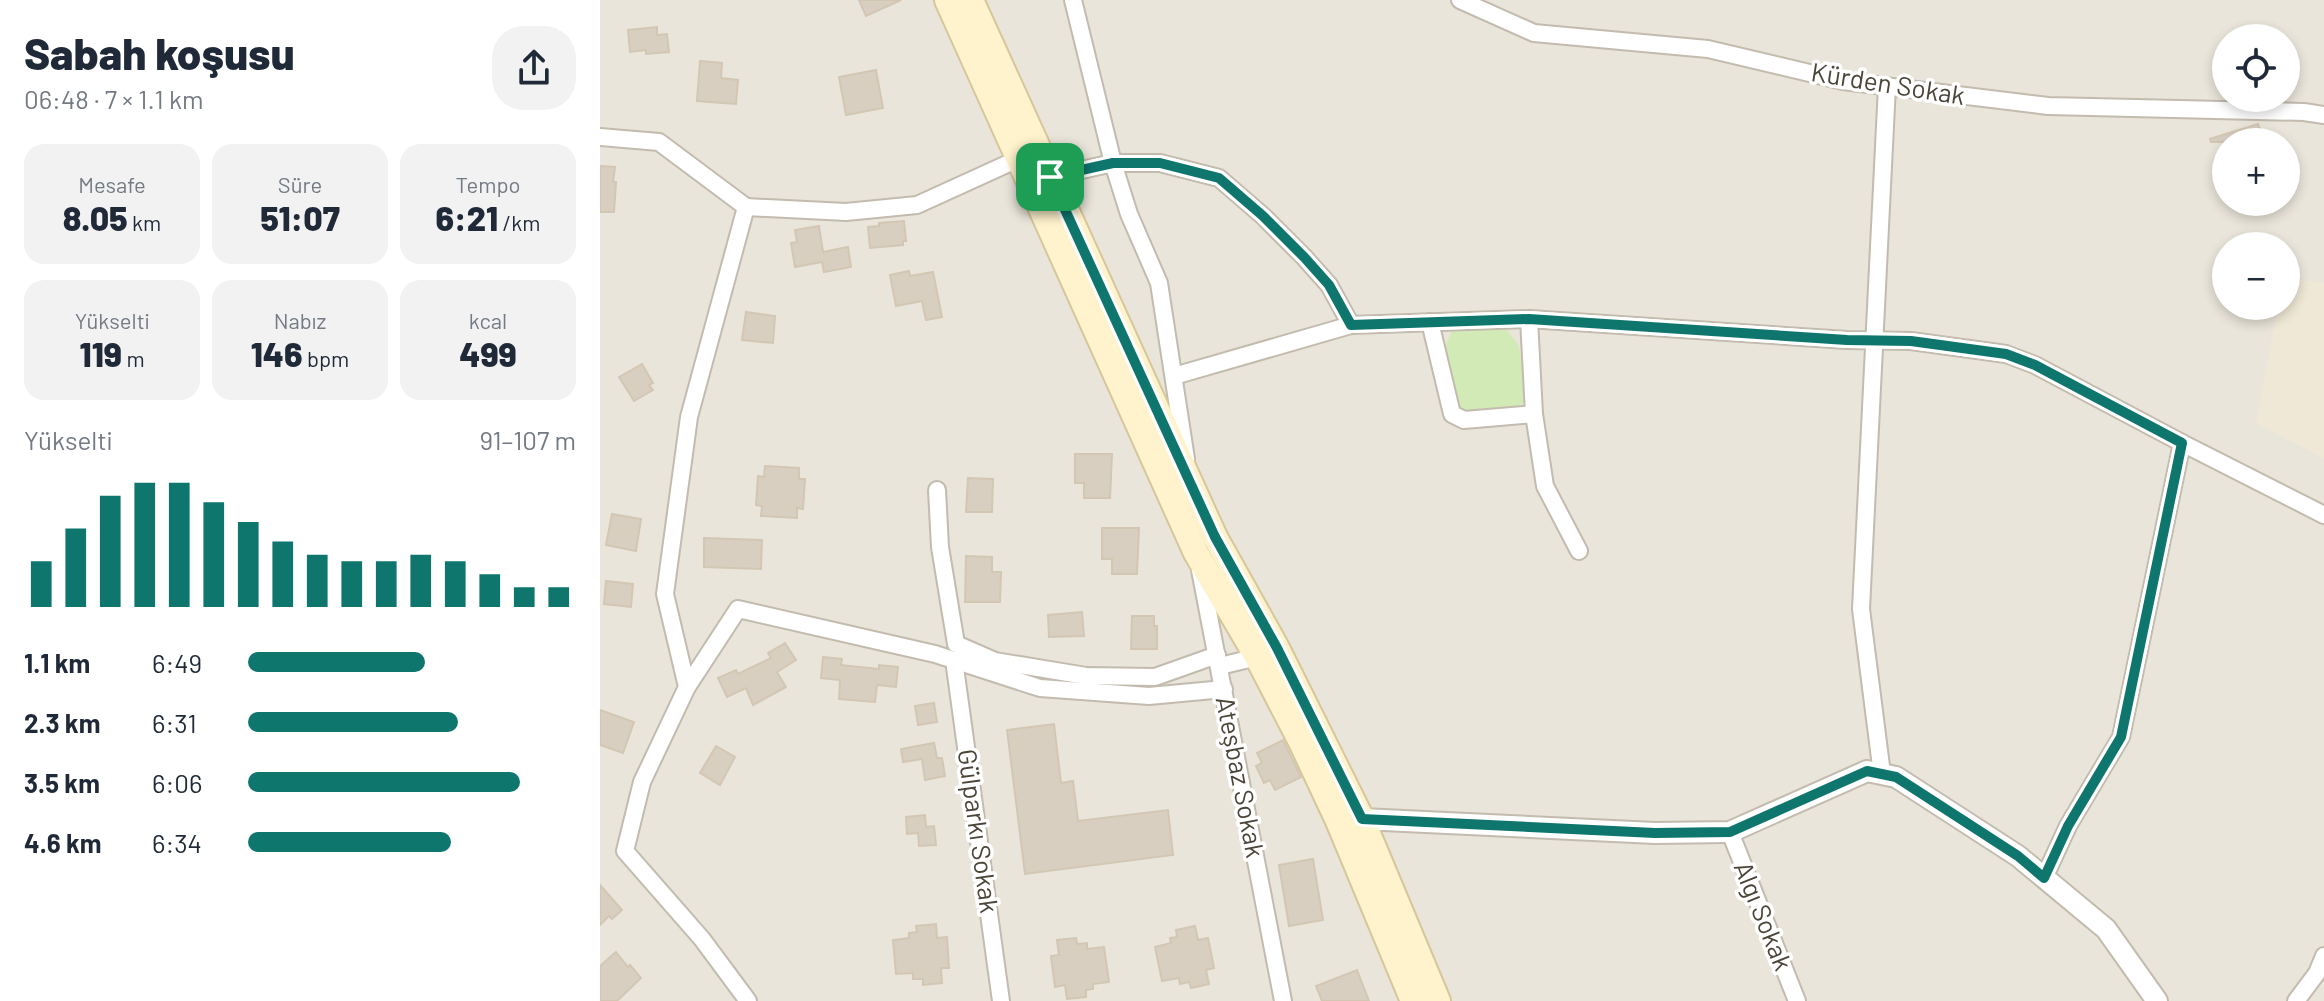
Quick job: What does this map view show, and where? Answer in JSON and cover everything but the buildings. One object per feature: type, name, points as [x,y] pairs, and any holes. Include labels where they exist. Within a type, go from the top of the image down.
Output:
[{"type":"main road","points":[[947,0],[1196,553],[1257,657],[1338,821],[1413,1001]]},
{"type":"main road","points":[[971,0],[1215,537],[1277,648],[1362,819],[1438,1001]]},
{"type":"street","points":[[1073,0],[1113,163],[1129,214],[1159,283],[1189,480]]},
{"type":"street","name":"Kürden Sokak","points":[[1460,0],[1534,33],[1708,49],[1843,81],[2048,106],[2324,115]]},
{"type":"street","points":[[1882,774],[1861,609],[1887,86]]},
{"type":"street","points":[[600,137],[659,142],[746,207],[846,212],[917,205],[1018,159]]},
{"type":"street","points":[[1050,177],[1113,163],[1160,163],[1219,178],[1304,257],[1329,285],[1351,325]]},
{"type":"street","points":[[687,687],[665,594],[689,417],[746,207]]},
{"type":"street","points":[[1174,376],[1351,325],[1529,319],[1847,340],[1911,341],[2006,354],[2035,365],[2324,515]]},
{"type":"street","points":[[1529,319],[1534,414],[1545,486],[1579,551]]},
{"type":"street","points":[[1430,322],[1452,414],[1464,420],[1534,414]]},
{"type":"street","points":[[2044,878],[2068,826],[2121,737],[2182,443]]},
{"type":"street","points":[[937,490],[940,547],[956,644],[995,661],[1086,676],[1155,677],[1218,660],[1257,657]]},
{"type":"street","name":"Ateşbaz Sokak","points":[[1196,553],[1283,1001]]},
{"type":"street","points":[[748,1001],[702,939],[625,851],[642,782],[687,687],[738,609],[954,660],[1040,688],[1149,696],[1224,689]]},
{"type":"street","name":"Gülparkı Sokak","points":[[954,660],[1001,1001]]},
{"type":"street","points":[[1362,819],[1655,833],[1730,832],[1867,771],[1896,777],[2018,856],[2106,929],[2157,1001]]},
{"type":"street","name":"Algı Sokak","points":[[1730,832],[1797,1001]]},
{"type":"street","points":[[2296,1001],[2317,973],[2324,956]]},
{"type":"shaded area","points":[[600,0],[2324,0],[2324,1001],[600,1001]]},
{"type":"shaded area","points":[[2300,280],[2324,283],[2324,458],[2256,423],[2275,320],[2300,320]]},
{"type":"green space","points":[[1452,330],[1507,330],[1519,346],[1527,400],[1515,410],[1467,412],[1456,404],[1445,346]]},
{"type":"route","points":[[1113,163],[1160,163],[1219,178],[1304,257],[1329,285],[1351,325],[1529,319],[1847,340],[1911,341],[2006,354],[2035,365],[2182,443],[2121,737],[2068,826],[2044,878],[2018,856],[1896,777],[1867,771],[1730,832],[1655,833],[1362,819],[1277,648],[1215,537],[1050,177],[1113,163]]}]
